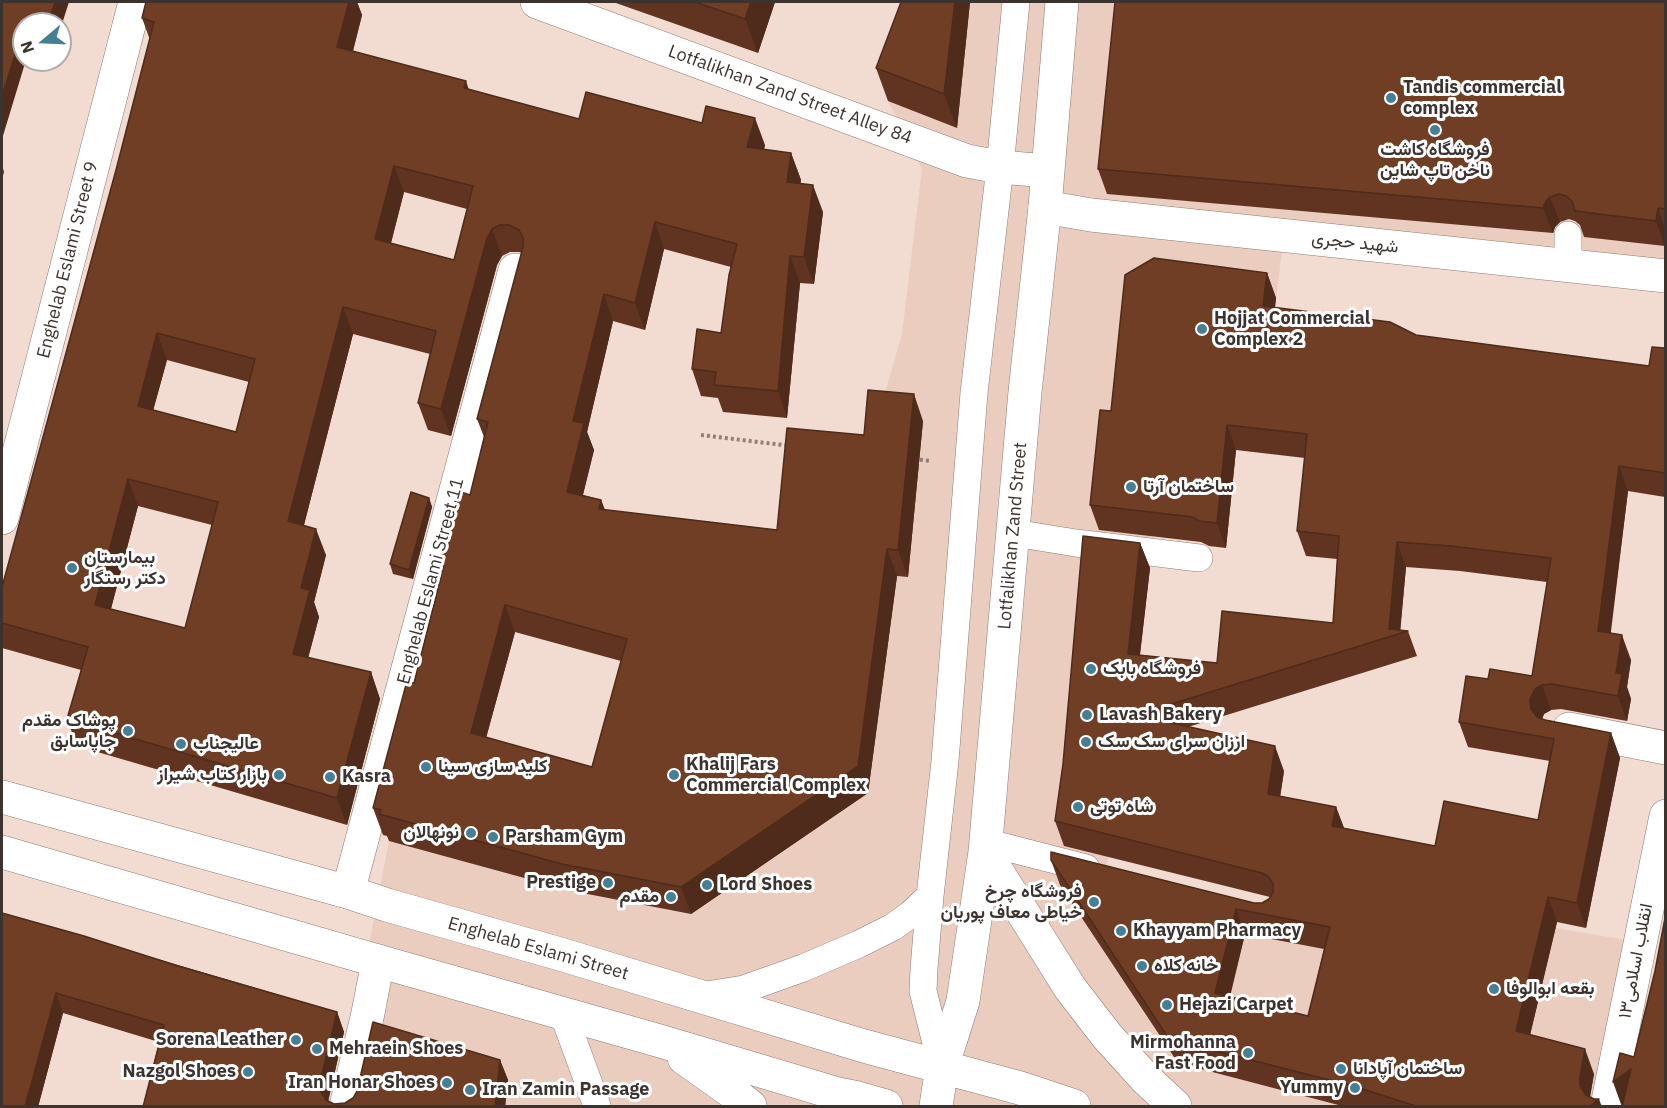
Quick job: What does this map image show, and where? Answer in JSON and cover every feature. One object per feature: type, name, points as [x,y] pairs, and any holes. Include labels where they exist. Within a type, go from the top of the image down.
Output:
[{"type":"street","name":"Enghelab Eslami Street 9","points":[[2,518],[135,2]]},
{"type":"street","name":"Lotfalikhan Zand Street Alley 84","points":[[537,2],[967,161],[1000,167],[1047,171]]},
{"type":"street","name":"Lotfalikhan Zand Street","points":[[936,1107],[942,1067],[963,1001],[985,847],[1062,2]]},
{"type":"street","name":"شهید حجری","points":[[1045,207],[1091,215],[1568,250],[1665,276]]},
{"type":"street","name":"Enghelab Eslami Street 11","points":[[348,892],[515,270]]},
{"type":"street","points":[[1558,727],[1665,748]]},
{"type":"street","name":"Enghelab Eslami Street","points":[[2,797],[348,892],[864,1046],[1020,1088],[1074,1107]]},
{"type":"street","name":"انقلاب اسلامی۱۳","points":[[1607,1107],[1665,816]]},
{"type":"street","points":[[985,847],[1070,988],[1107,1036],[1146,1079],[1176,1107]]},
{"type":"street","points":[[2,852],[886,1107]]},
{"type":"street","points":[[346,1107],[378,961]]},
{"type":"street","points":[[660,1041],[750,1107]]},
{"type":"lane","points":[[942,1067],[923,991],[930,896],[945,761],[974,393],[1016,2]]},
{"type":"lane","points":[[1014,533],[1199,558]]},
{"type":"lane","points":[[985,847],[1104,873]]},
{"type":"lane","points":[[699,997],[744,989],[860,944],[893,927],[930,896]]},
{"type":"lane","points":[[564,1013],[597,1107]]},
{"type":"path","points":[[701,435],[793,446]]},
{"type":"path","points":[[908,459],[934,461]]},
{"type":"shaded area","points":[[926,2],[1665,2],[1665,279],[1283,242],[1258,452],[1163,441],[1153,539],[1113,561],[1115,821],[1107,865],[1265,906],[1556,928],[1650,944],[1615,1106],[338,1106],[389,841],[407,776],[593,828],[766,674],[878,417],[902,334],[922,169],[888,101]]},
{"type":"building","points":[[2,2],[55,2],[52,12],[12,12],[12,65],[2,96]]},
{"type":"building","points":[[146,2],[349,2],[337,47],[466,81],[464,88],[579,119],[586,92],[702,123],[706,106],[755,118],[747,147],[791,153],[787,182],[813,185],[804,257],[790,256],[778,391],[714,385],[716,372],[692,369],[697,329],[721,333],[729,275],[737,244],[655,222],[635,303],[604,294],[573,421],[584,423],[567,492],[601,500],[599,509],[777,530],[787,428],[864,435],[868,390],[914,394],[898,550],[887,549],[858,766],[681,887],[562,864],[379,814],[381,810],[373,808],[407,681],[414,683],[444,565],[439,563],[458,491],[470,495],[488,422],[477,419],[523,247],[523,238],[519,230],[509,225],[500,225],[492,229],[487,238],[441,409],[418,403],[436,331],[343,307],[288,521],[316,529],[301,588],[310,590],[293,654],[371,672],[337,798],[67,719],[88,647],[2,623],[2,587],[154,22],[142,18]],"holes":[[[394,166],[473,186],[454,260],[375,239]],[[157,333],[255,359],[236,432],[138,406]],[[128,479],[218,502],[185,628],[95,605]],[[505,605],[627,639],[592,767],[471,733]]]},
{"type":"building","points":[[695,2],[751,2],[745,19]]},
{"type":"building","points":[[901,2],[955,2],[944,94],[876,68]]},
{"type":"building","name":"Tandis commercial complex","points":[[1115,2],[1665,2],[1665,209],[1658,208],[1656,221],[1575,211],[1572,201],[1559,194],[1550,197],[1543,208],[1098,169]]},
{"type":"building","points":[[1154,258],[1267,273],[1263,306],[1390,322],[1416,335],[1649,366],[1652,347],[1665,348],[1665,473],[1619,466],[1598,631],[1622,635],[1616,673],[1622,674],[1618,696],[1552,684],[1542,685],[1535,689],[1530,699],[1531,709],[1537,717],[1611,733],[1577,903],[1548,897],[1516,1031],[1585,1049],[1580,1086],[1586,1095],[1599,1099],[1589,1107],[1419,1107],[1353,1086],[1169,1039],[1051,860],[1051,852],[1254,903],[1262,903],[1269,899],[1273,892],[1273,884],[1269,877],[1262,873],[1055,821],[1063,764],[1083,536],[1140,543],[1128,654],[1217,663],[1222,611],[1333,623],[1339,536],[1297,531],[1307,434],[1227,425],[1217,523],[1199,521],[1192,517],[1090,505],[1100,410],[1111,411],[1125,275]],"holes":[[[1397,542],[1551,558],[1532,676],[1490,669],[1488,679],[1466,676],[1459,722],[1554,739],[1538,820],[1444,801],[1435,846],[1332,826],[1336,807],[1268,794],[1275,746],[1136,715],[1408,631],[1389,629]],[[1236,909],[1330,927],[1308,1016],[1215,993]]]},
{"type":"building","points":[[411,492],[429,498],[409,570],[390,564]]},
{"type":"building","points":[[2,913],[337,1012],[320,1082],[321,1092],[326,1100],[334,1104],[345,1103],[353,1098],[357,1091],[373,1022],[500,1060],[495,1107],[143,1107],[164,1025],[56,993],[25,1107],[2,1107]]},
{"type":"building","points":[[1665,918],[1665,1107],[1622,1107],[1631,1069],[1613,1082],[1620,1053],[1634,1057]]},
{"type":"place","name":"Tandis commercial complex","points":[[1391,98]]},
{"type":"place","name":"فروشگاه کاشت ناخن تاپ شاین","points":[[1435,130]]},
{"type":"place","name":"Hojjat Commercial Complex 2","points":[[1202,329]]},
{"type":"place","name":"ساختمان آرتا","points":[[1131,487]]},
{"type":"place","name":"بیمارستان دکتر رستگار","points":[[72,568]]},
{"type":"place","name":"فروشگاه بابک","points":[[1091,669]]},
{"type":"place","name":"Lavash Bakery","points":[[1087,715]]},
{"type":"place","name":"پوشاک مقدم جاپاسابق","points":[[128,731]]},
{"type":"place","name":"ارزان سرای سک سک","points":[[1086,742]]},
{"type":"place","name":"عالیجناب","points":[[181,744]]},
{"type":"place","name":"کلید سازی سینا","points":[[426,767]]},
{"type":"place","name":"بازار کتاب شیراز","points":[[279,775]]},
{"type":"place","name":"Khalij Fars Commercial Complex","points":[[674,775]]},
{"type":"place","name":"Kasra","points":[[330,777]]},
{"type":"place","name":"شاه توتی","points":[[1078,807]]},
{"type":"place","name":"نونهالان","points":[[471,833]]},
{"type":"place","name":"Parsham Gym","points":[[493,837]]},
{"type":"place","name":"Prestige","points":[[608,883]]},
{"type":"place","name":"Lord Shoes","points":[[707,885]]},
{"type":"place","name":"مقدم","points":[[671,897]]},
{"type":"place","name":"فروشگاه چرخ خیاطی معاف پوریان","points":[[1094,902]]},
{"type":"place","name":"Khayyam Pharmacy","points":[[1121,931]]},
{"type":"place","name":"خانه کلاه","points":[[1142,966]]},
{"type":"place","name":"بقعه ابوالوفا","points":[[1494,989]]},
{"type":"place","name":"Hejazi Carpet","points":[[1167,1005]]},
{"type":"place","name":"Sorena Leather","points":[[296,1040]]},
{"type":"place","name":"Mehraein Shoes","points":[[317,1049]]},
{"type":"place","name":"Mirmohanna Fast Food","points":[[1248,1053]]},
{"type":"place","name":"ساختمان آپادانا","points":[[1341,1069]]},
{"type":"place","name":"Nazgol Shoes","points":[[248,1072]]},
{"type":"place","name":"Iran Honar Shoes","points":[[447,1083]]},
{"type":"place","name":"Yummy","points":[[1355,1088]]},
{"type":"place","name":"Iran Zamin Passage","points":[[470,1090]]}]
